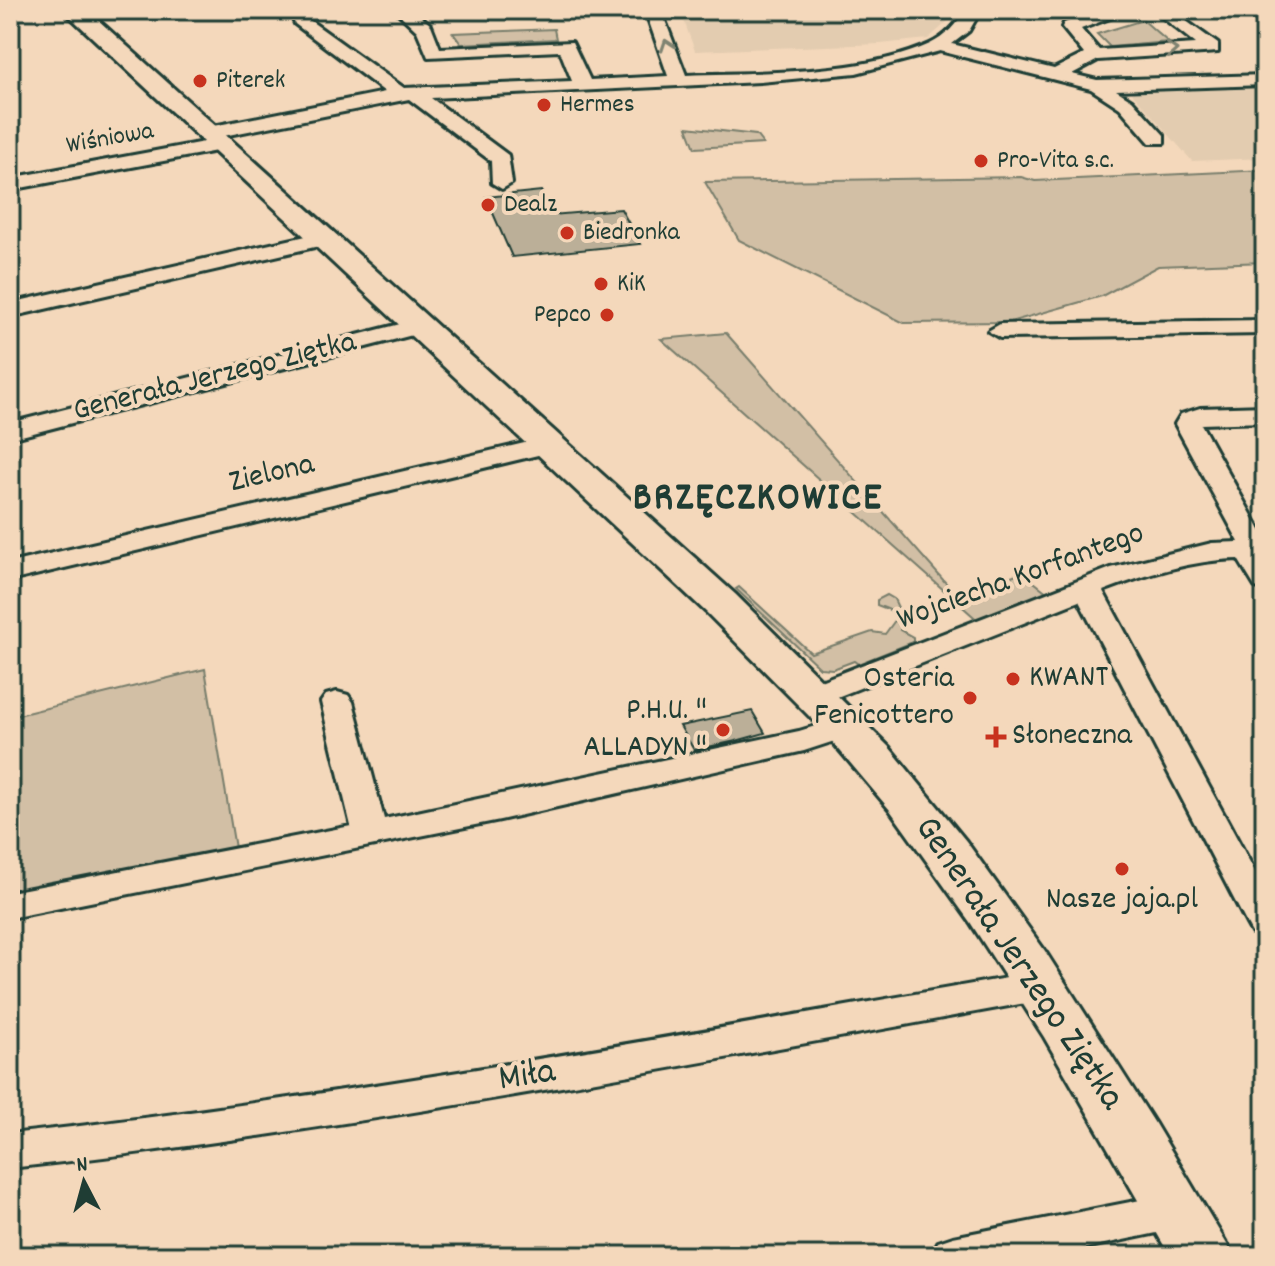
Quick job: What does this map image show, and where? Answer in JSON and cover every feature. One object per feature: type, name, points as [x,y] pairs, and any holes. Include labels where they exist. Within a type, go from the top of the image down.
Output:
[{"type":"main road","name":"Generała Jerzego Ziętka","points":[[74,10],[550,445],[830,710],[932,832],[1042,986],[1203,1256]]},
{"type":"street","points":[[297,10],[301,21],[501,159],[502,183]]},
{"type":"street","points":[[403,10],[425,29],[434,53],[566,46],[583,85]]},
{"type":"street","points":[[653,10],[679,81]]},
{"type":"street","points":[[939,46],[963,27],[973,10]]},
{"type":"street","points":[[1094,55],[1070,27],[1105,18],[1110,15],[1108,10]]},
{"type":"street","points":[[1058,74],[1094,55],[1212,48],[1161,10]]},
{"type":"street","name":"Wiśniowa","points":[[10,184],[406,93],[830,71],[901,59],[939,46]]},
{"type":"street","points":[[939,46],[1097,85],[1265,80]]},
{"type":"street","points":[[1097,85],[1126,104],[1157,139]]},
{"type":"street","points":[[10,310],[324,238]]},
{"type":"street","name":"Generała Jerzego Ziętka","points":[[10,431],[420,326]]},
{"type":"street","points":[[1000,331],[1265,327]]},
{"type":"street","points":[[1265,414],[1200,416],[1190,419],[1188,424],[1256,550],[1265,581]]},
{"type":"street","name":"Zielona","points":[[10,572],[550,445]]},
{"type":"street","name":"Wojciecha Korfantego","points":[[830,710],[1121,574],[1202,554],[1256,550]]},
{"type":"street","points":[[1087,589],[1265,924]]},
{"type":"street","points":[[337,702],[370,833]]},
{"type":"street","points":[[10,905],[370,833],[804,740],[830,710]]},
{"type":"street","name":"Miła","points":[[10,1151],[101,1141],[531,1077],[1042,986]]},
{"type":"street","points":[[953,1256],[1176,1211]]},
{"type":"shaded area","points":[[680,10],[953,10],[955,15],[928,39],[880,44],[695,51]]},
{"type":"shaded area","points":[[1143,20],[1168,42],[1110,47],[1097,34]]},
{"type":"shaded area","points":[[554,29],[556,39],[461,44],[453,33]]},
{"type":"shaded area","points":[[1265,82],[1265,158],[1192,161],[1127,87]]},
{"type":"shaded area","points":[[687,127],[756,135],[763,144],[695,148]]},
{"type":"shaded area","points":[[1265,170],[1265,262],[1158,266],[1102,296],[1010,322],[904,323],[739,240],[705,182],[1021,177],[1035,181]]},
{"type":"shaded area","points":[[726,333],[959,598],[1021,572],[1048,593],[982,624],[661,339]]},
{"type":"shaded area","points":[[739,587],[811,653],[872,632],[885,634],[896,619],[890,610],[877,605],[877,600],[887,595],[894,599],[900,612],[909,614],[900,630],[913,637],[913,642],[858,664],[854,661],[833,669],[820,668],[736,589]]},
{"type":"shaded area","points":[[205,669],[235,848],[10,894],[10,717]]},
{"type":"building","name":"Biedronka","points":[[541,191],[552,215],[621,209],[640,244],[512,257],[486,197]]},
{"type":"building","name":"P.H.U. \" ALLADYN \"","points":[[752,711],[765,733],[694,750],[680,726]]},
{"type":"place","name":"Piterek","points":[[200,81]]},
{"type":"place","name":"Hermes","points":[[544,105]]},
{"type":"place","name":"Pro-Vita s.c.","points":[[981,161]]},
{"type":"place","name":"Dealz","points":[[488,205]]},
{"type":"place","name":"Biedronka","points":[[567,233]]},
{"type":"place","name":"KiK","points":[[601,284]]},
{"type":"place","name":"Pepco","points":[[607,315]]},
{"type":"place","name":"KWANT","points":[[1013,679]]},
{"type":"place","name":"Osteria Fenicottero","points":[[970,698]]},
{"type":"place","name":"P.H.U. \" ALLADYN \"","points":[[723,730]]},
{"type":"place","name":"Słoneczna","points":[[996,737]]},
{"type":"place","name":"Nasze jaja.pl","points":[[1122,869]]},
{"type":"district","name":"BRZĘCZKOWICE","points":[[758,500]]}]
